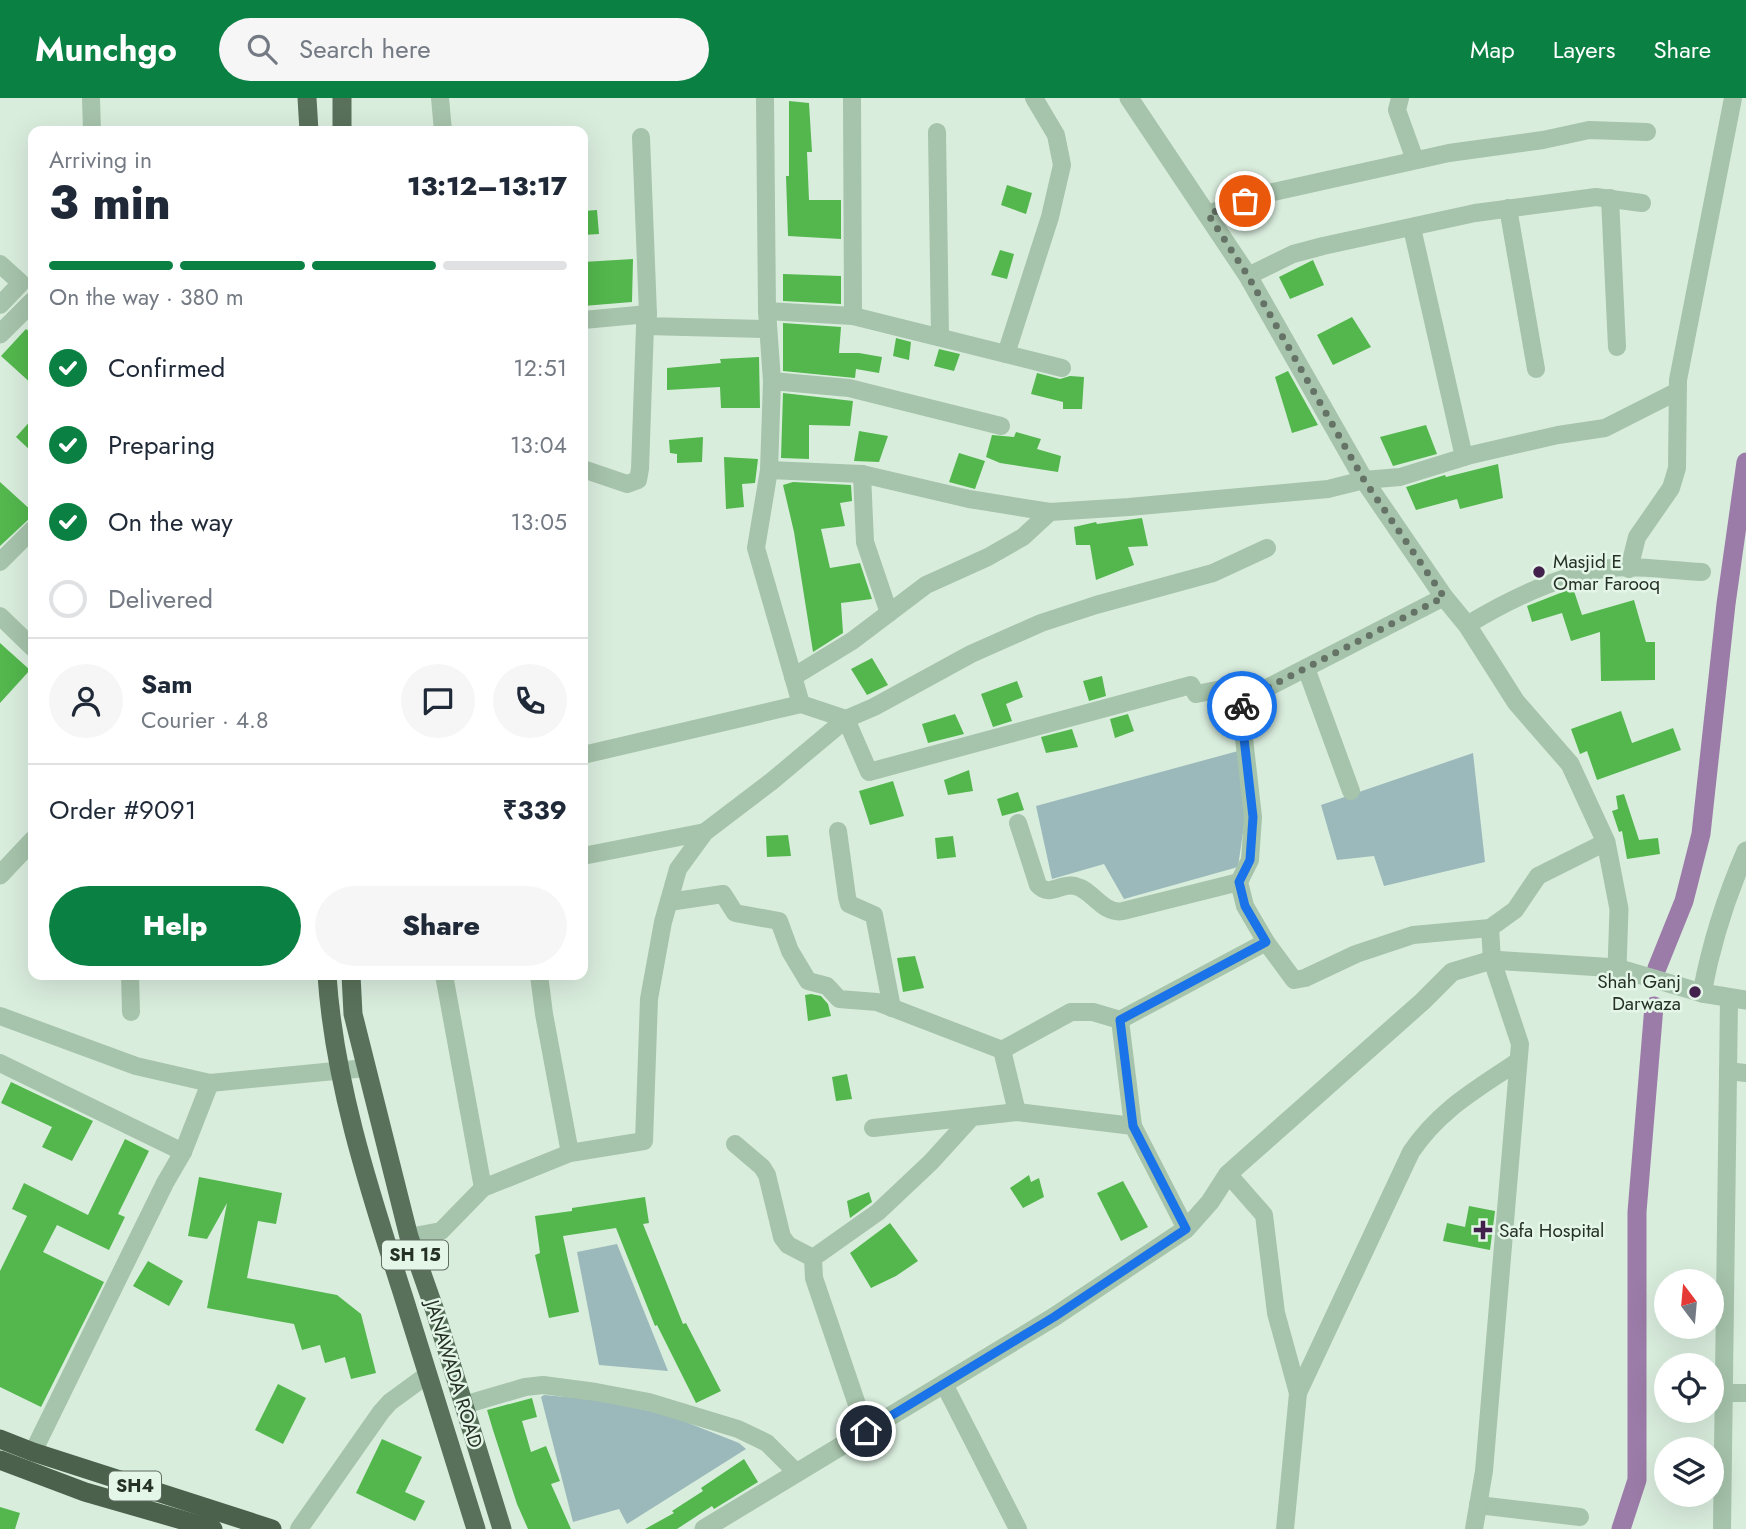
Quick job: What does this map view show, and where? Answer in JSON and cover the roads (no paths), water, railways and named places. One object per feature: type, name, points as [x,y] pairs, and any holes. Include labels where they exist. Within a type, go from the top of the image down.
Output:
[{"type":"highway","name":"SH4","points":[[0,1439],[272,1529]]},
{"type":"highway","name":"SH4","points":[[0,1460],[85,1492],[213,1529]]},
{"type":"main road","points":[[307,98],[309,126]]},
{"type":"main road","points":[[342,98],[342,126]]},
{"type":"main road","name":"JANAWADA ROAD","points":[[327,980],[329,1013],[339,1071],[383,1231],[476,1529]]},
{"type":"main road","name":"JANAWADA ROAD","points":[[351,980],[354,1014],[366,1068],[409,1237],[502,1529]]},
{"type":"street","points":[[91,98],[92,126]]},
{"type":"street","points":[[440,98],[443,126]]},
{"type":"street","points":[[765,98],[767,311],[772,381],[769,470],[756,548],[801,704]]},
{"type":"street","points":[[852,98],[853,316]]},
{"type":"street","points":[[1006,354],[1051,217],[1062,165],[1056,135],[1034,98]]},
{"type":"street","points":[[1129,98],[1248,276],[1364,480],[1444,597],[1467,625],[1516,702],[1570,764],[1606,842],[1619,909],[1617,968]]},
{"type":"street","points":[[1400,98],[1397,110],[1415,160]]},
{"type":"street","points":[[1629,569],[1637,537],[1675,479],[1676,392],[1733,98]]},
{"type":"street","points":[[1208,214],[1264,194],[1449,153],[1543,140],[1589,130],[1647,132]]},
{"type":"street","points":[[937,132],[940,337]]},
{"type":"street","points":[[588,471],[627,484],[638,480],[640,469],[647,320],[640,137]]},
{"type":"street","points":[[1248,276],[1293,254],[1508,208],[1596,197],[1642,204]]},
{"type":"street","points":[[1610,198],[1617,347]]},
{"type":"street","points":[[1508,208],[1536,369]]},
{"type":"street","points":[[1412,228],[1464,457]]},
{"type":"street","points":[[0,264],[21,283],[0,305]]},
{"type":"street","points":[[0,334],[28,306]]},
{"type":"street","points":[[767,311],[853,316],[1062,368]]},
{"type":"street","points":[[588,320],[647,320],[768,329]]},
{"type":"street","points":[[772,381],[849,388],[1001,426]]},
{"type":"street","points":[[769,470],[862,474],[969,499],[1050,512],[1328,489],[1364,480],[1400,477],[1464,457],[1558,435],[1605,428],[1676,392]]},
{"type":"street","points":[[862,474],[865,542],[889,612]]},
{"type":"street","points":[[793,677],[852,640],[926,585],[988,557],[1023,537],[1050,512]]},
{"type":"street","points":[[0,562],[28,534]]},
{"type":"street","points":[[409,1237],[441,1231],[483,1188],[570,1153],[644,1141],[649,999],[678,869],[705,832],[772,781],[846,719],[874,707],[971,654],[1041,623],[1213,573],[1267,548]]},
{"type":"street","points":[[1467,625],[1504,602],[1570,577],[1612,568],[1702,572]]},
{"type":"street","points":[[588,754],[801,704],[846,719],[869,772],[1191,684],[1196,694],[1232,687],[1246,692],[1263,690],[1444,597]]},
{"type":"street","points":[[0,616],[28,643]]},
{"type":"street","points":[[1306,668],[1351,791]]},
{"type":"street","points":[[1246,692],[1241,712],[1253,817],[1250,860],[1239,882],[1245,906],[1266,942],[1294,980],[1306,978],[1356,954],[1413,935],[1490,928],[1515,910],[1538,876],[1546,870],[1606,842]]},
{"type":"street","points":[[1018,823],[1038,886],[1042,890],[1076,886],[1111,911],[1123,911],[1239,882]]},
{"type":"street","points":[[838,831],[849,904],[874,915],[892,1008]]},
{"type":"street","points":[[588,855],[705,832]]},
{"type":"street","points":[[0,875],[28,845]]},
{"type":"street","points":[[1702,993],[1708,960],[1729,888],[1746,851]]},
{"type":"street","points":[[669,902],[723,894],[735,913],[779,922],[790,951],[808,981],[827,986],[839,999],[877,1002],[1002,1050],[1071,1012],[1093,1012],[1120,1020],[1266,942]]},
{"type":"street","points":[[1474,1529],[1485,1458],[1520,1044],[1492,960],[1490,928]]},
{"type":"street","points":[[704,1529],[1054,1317],[1186,1229],[1210,1202],[1228,1174],[1423,1001],[1452,972],[1492,960],[1617,968],[1702,993],[1738,999],[1724,1393],[1746,1393]]},
{"type":"street","points":[[130,980],[131,1012]]},
{"type":"street","points":[[445,980],[483,1188]]},
{"type":"street","points":[[541,980],[544,1014],[570,1153]]},
{"type":"street","points":[[0,1016],[136,1066],[210,1083],[366,1068]]},
{"type":"street","points":[[1120,1020],[1133,1126],[1186,1229]]},
{"type":"street","points":[[1002,1050],[1017,1112]]},
{"type":"street","points":[[1285,1529],[1298,1393],[1411,1152],[1445,1111],[1517,1062]]},
{"type":"street","points":[[0,1063],[183,1152]]},
{"type":"street","points":[[33,1452],[165,1183],[183,1152],[210,1083]]},
{"type":"street","points":[[873,1128],[1017,1112],[1133,1126]]},
{"type":"street","points":[[813,1258],[878,1212],[971,1118]]},
{"type":"street","points":[[735,1144],[762,1167],[767,1175],[782,1237],[788,1245],[813,1258]]},
{"type":"street","points":[[1228,1174],[1264,1215],[1276,1313],[1298,1393]]},
{"type":"street","points":[[813,1258],[814,1278],[866,1431]]},
{"type":"street","points":[[299,1529],[381,1412],[390,1402],[427,1375]]},
{"type":"street","points":[[944,1384],[1018,1529]]},
{"type":"street","points":[[464,1405],[525,1387],[543,1385],[649,1402],[738,1429],[767,1443],[797,1473]]},
{"type":"street","points":[[1722,1529],[1724,1423]]},
{"type":"street","points":[[1478,1504],[1580,1517]]},
{"type":"waterway","points":[[1657,968],[1684,901],[1701,834],[1726,604],[1746,462]]},
{"type":"waterway","points":[[1621,1529],[1637,1480],[1637,1212],[1654,1006]]},
{"type":"place","name":"Masjid E Omar Farooq","points":[[1539,572]]},
{"type":"place","name":"Shah Ganj Darwaza","points":[[1695,992]]},
{"type":"place","name":"Safa Hospital","points":[[1483,1230]]}]
